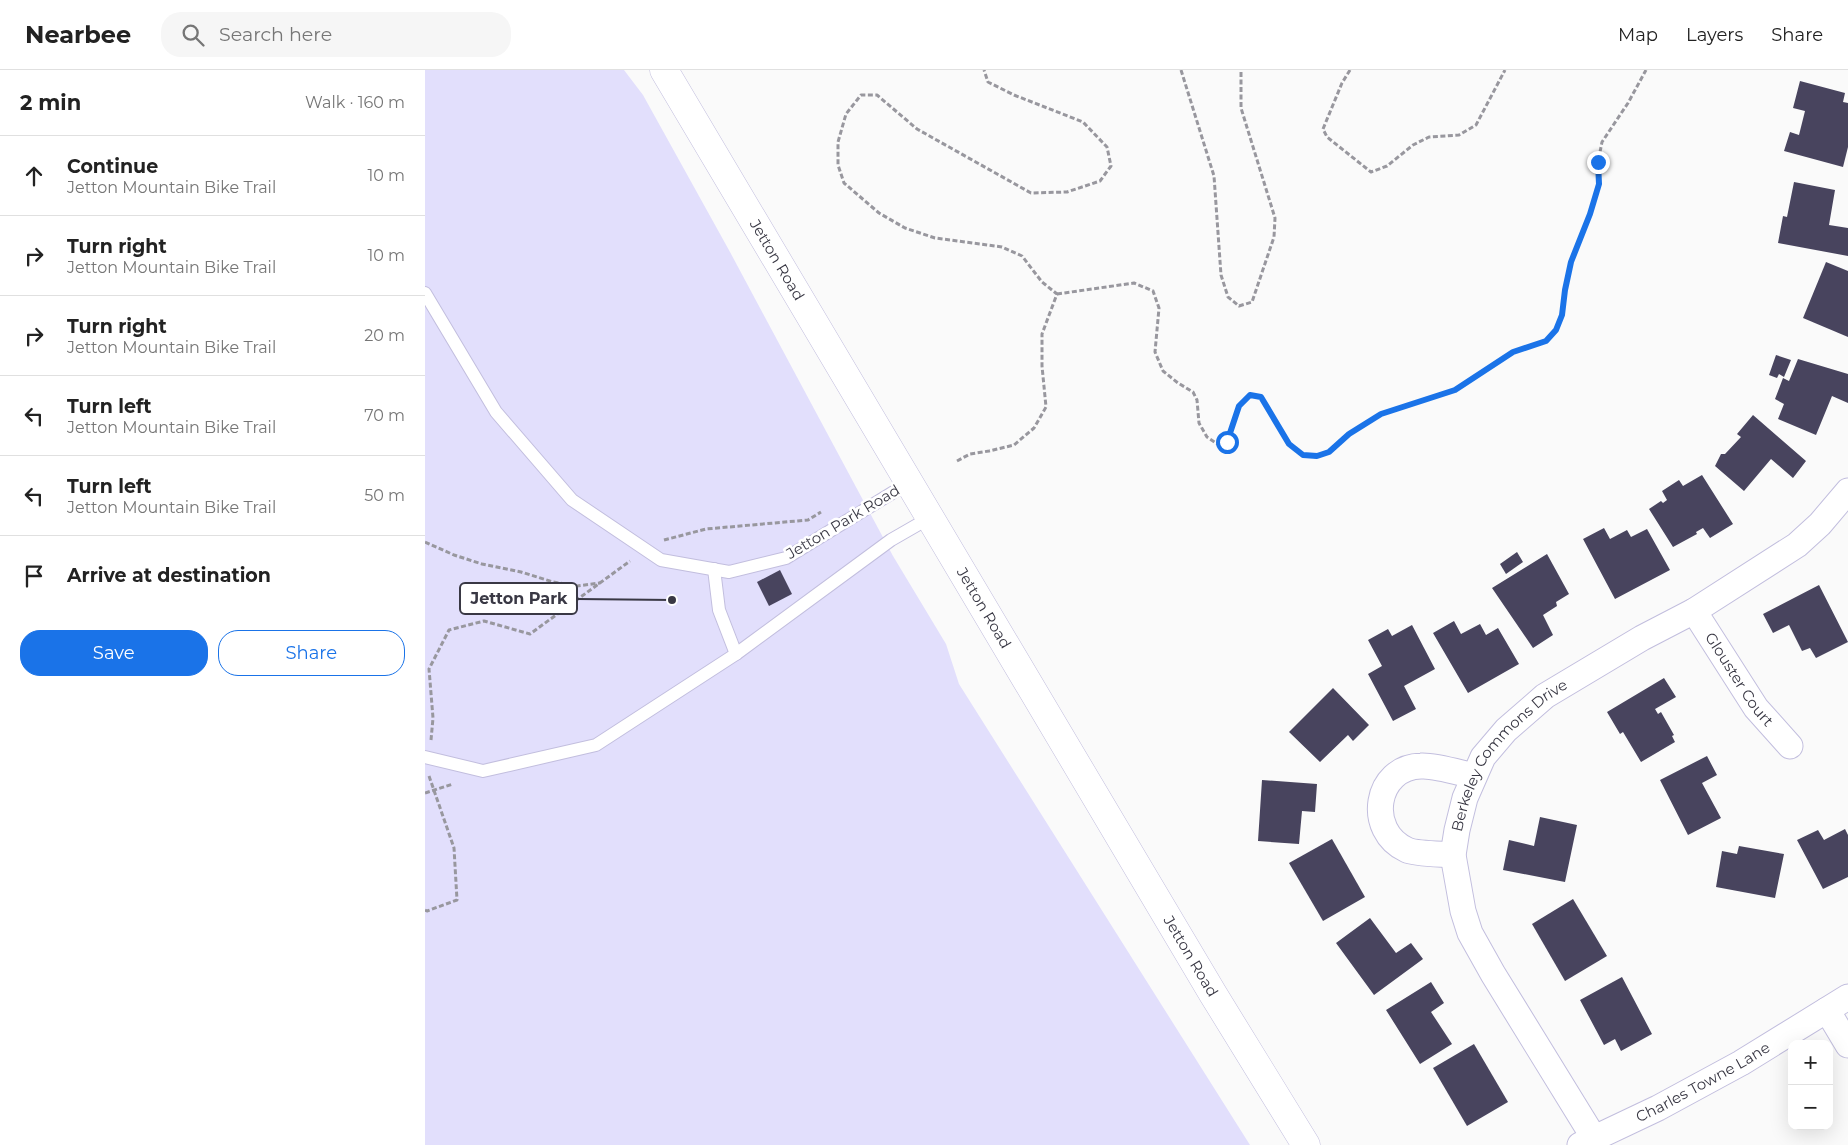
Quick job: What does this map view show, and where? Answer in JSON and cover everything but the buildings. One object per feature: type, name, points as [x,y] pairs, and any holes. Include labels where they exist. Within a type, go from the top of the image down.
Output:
[{"type":"street","name":"Jetton Road","points":[[664,70],[1213,994],[1306,1145]]},
{"type":"street","name":"Berkeley Commons Drive","points":[[1587,1142],[1470,933],[1463,912],[1453,855],[1465,798],[1483,758],[1505,730],[1545,696],[1642,638],[1694,611],[1797,545],[1820,524],[1848,491]]},
{"type":"street","name":"Glouster Court","points":[[1694,611],[1757,708],[1790,746]]},
{"type":"street","points":[[1453,855],[1408,851],[1391,839],[1382,825],[1380,808],[1384,791],[1391,779],[1406,769],[1422,765],[1474,776]]},
{"type":"street","name":"Charles Towne Lane","points":[[1587,1142],[1657,1108],[1724,1072],[1848,998]]},
{"type":"street","points":[[1827,1010],[1848,1045]]},
{"type":"lane","name":"Jetton Park Road","points":[[425,293],[497,412],[572,500],[661,560],[729,572],[786,558],[910,482]]},
{"type":"lane","points":[[427,758],[483,771],[596,745],[736,654],[891,540],[931,517]]},
{"type":"lane","points":[[714,570],[719,610],[736,654]]},
{"type":"path","points":[[984,70],[988,82],[1083,122],[1107,147],[1111,166],[1100,181],[1067,192],[1031,193],[917,129],[877,95],[861,95],[846,114],[838,142],[838,165],[844,183],[879,213],[905,228],[935,238],[1002,247],[1022,256],[1042,282],[1057,294],[1134,283],[1153,291],[1159,308],[1155,352],[1163,371],[1193,392],[1197,400],[1199,423],[1207,437],[1219,445],[1227,442],[1239,406],[1250,395],[1261,397],[1289,444],[1303,455],[1317,456],[1329,452],[1349,434],[1381,414],[1455,390],[1513,352],[1546,341],[1556,330],[1562,315],[1571,262],[1590,214],[1599,184],[1598,162],[1602,142],[1646,70]]},
{"type":"path","points":[[1181,70],[1214,176],[1221,275],[1228,297],[1239,306],[1252,302],[1274,237],[1275,218],[1241,108],[1241,70]]},
{"type":"path","points":[[1350,70],[1342,83],[1323,129],[1327,137],[1371,172],[1387,166],[1413,145],[1429,138],[1459,134],[1476,125],[1505,70]]},
{"type":"path","points":[[957,462],[970,454],[989,452],[1014,445],[1034,428],[1045,407],[1042,334],[1057,294]]},
{"type":"path","points":[[425,910],[427,911],[457,900],[454,848],[428,773],[427,758],[433,718],[429,668],[449,630],[484,621],[530,634],[655,543],[706,529],[807,520],[823,511]]},
{"type":"path","points":[[425,542],[454,555],[482,564],[521,572],[553,582],[577,586],[601,582]]},
{"type":"shaded area","points":[[425,70],[624,70],[643,95],[730,252],[893,556],[946,644],[959,684],[1250,1145],[425,1145]]},
{"type":"place","name":"Jetton Park","points":[[672,600]]},
{"type":"route","points":[[1227,442],[1239,406],[1250,395],[1261,397],[1289,444],[1303,455],[1317,456],[1329,452],[1349,434],[1381,414],[1455,390],[1513,352],[1546,341],[1556,330],[1562,315],[1571,262],[1590,214],[1599,184],[1598,162]]}]
